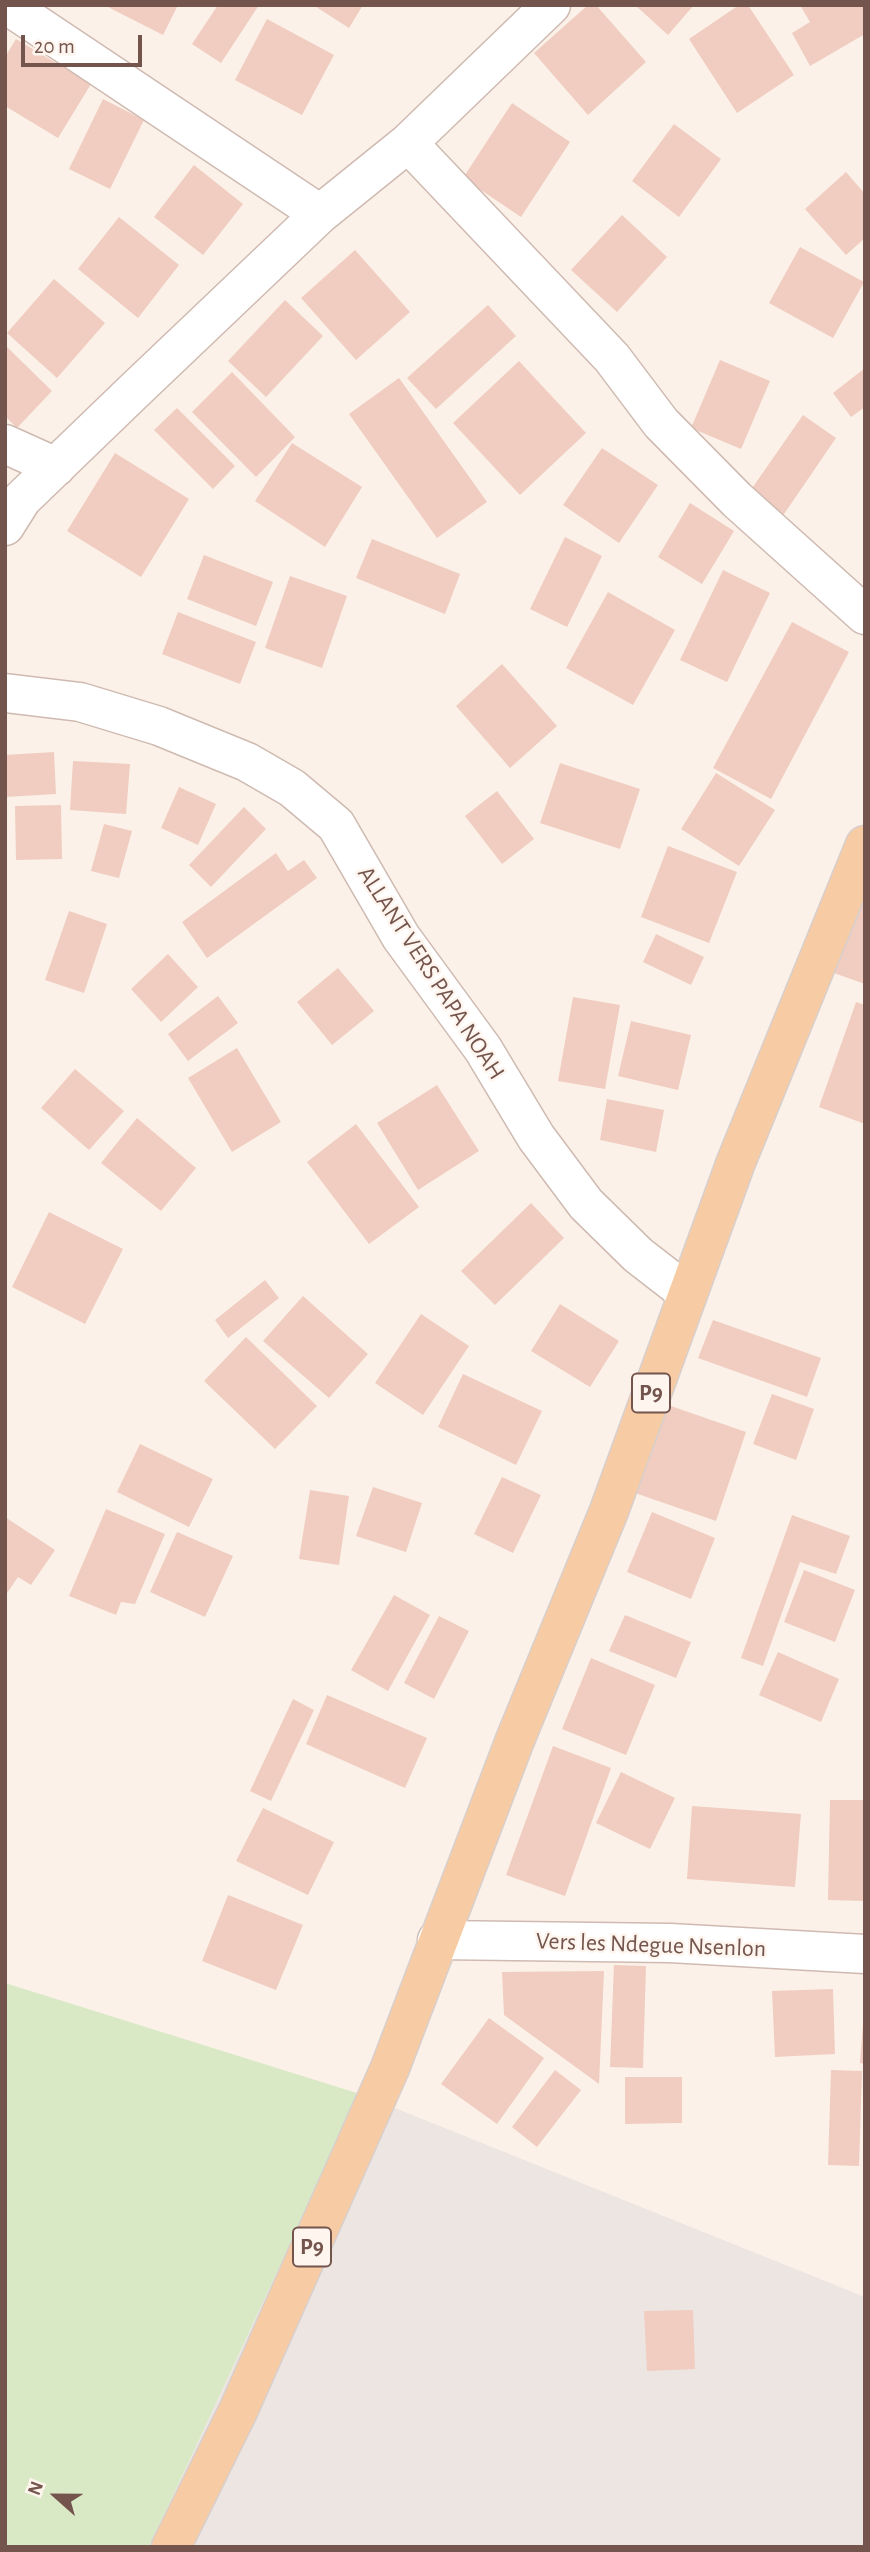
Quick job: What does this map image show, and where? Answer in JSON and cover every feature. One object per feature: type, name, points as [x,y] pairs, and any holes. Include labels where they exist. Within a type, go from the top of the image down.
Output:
[{"type":"main road","name":"P9","points":[[171,2547],[238,2411],[390,2068],[515,1740],[608,1511],[687,1293],[771,1074],[865,845]]},
{"type":"street","points":[[7,5],[320,214]]},
{"type":"street","points":[[5,526],[22,499],[320,214],[408,143],[535,10]]},
{"type":"street","points":[[408,143],[604,349],[661,423],[737,500],[865,614]]},
{"type":"street","points":[[5,444],[56,467]]},
{"type":"street","name":"ALLANT VERS PAPA NOAH","points":[[5,693],[80,702],[159,726],[247,762],[292,788],[336,825],[401,937],[482,1049],[536,1137],[586,1204],[638,1255],[687,1293]]},
{"type":"street","name":"Vers les Ndegue Nsenlon","points":[[437,1940],[670,1943],[865,1954]]},
{"type":"shaded area","points":[[360,2094],[865,2297],[865,2547],[149,2547]]},
{"type":"green space","points":[[5,1983],[360,2094],[149,2547],[5,2547]]},
{"type":"building","points":[[104,5],[178,5],[163,35]]},
{"type":"building","points":[[218,5],[259,5],[221,63],[192,44]]},
{"type":"building","points":[[313,5],[363,5],[349,28]]},
{"type":"building","points":[[588,5],[596,5],[646,62],[588,115],[534,53]]},
{"type":"building","points":[[635,5],[694,5],[668,35]]},
{"type":"building","points":[[739,5],[748,5],[794,75],[737,113],[689,39]]},
{"type":"building","points":[[800,5],[865,5],[865,34],[810,66],[792,33],[810,22]]},
{"type":"building","points":[[267,19],[334,55],[302,115],[235,80]]},
{"type":"building","points":[[16,39],[91,84],[58,138],[5,106],[5,57]]},
{"type":"building","points":[[103,99],[144,120],[110,189],[69,169]]},
{"type":"building","points":[[512,103],[570,142],[521,217],[463,178]]},
{"type":"building","points":[[674,124],[721,159],[679,217],[632,181]]},
{"type":"building","points":[[194,165],[243,204],[203,255],[154,217]]},
{"type":"building","points":[[846,172],[865,194],[865,238],[846,255],[805,209]]},
{"type":"building","points":[[622,215],[667,257],[617,312],[571,270]]},
{"type":"building","points":[[119,217],[179,265],[138,318],[78,269]]},
{"type":"building","points":[[800,247],[864,282],[833,338],[769,303]]},
{"type":"building","points":[[355,250],[410,312],[356,360],[301,298]]},
{"type":"building","points":[[54,279],[105,323],[57,378],[7,333]]},
{"type":"building","points":[[285,300],[323,336],[266,397],[228,361]]},
{"type":"building","points":[[488,305],[516,336],[436,409],[407,378]]},
{"type":"building","points":[[5,345],[52,391],[17,428],[5,416]]},
{"type":"building","points":[[720,360],[770,381],[741,449],[691,428]]},
{"type":"building","points":[[519,361],[586,433],[520,495],[453,423]]},
{"type":"building","points":[[865,368],[865,407],[851,417],[833,393]]},
{"type":"building","points":[[232,372],[295,437],[256,477],[192,412]]},
{"type":"building","points":[[399,378],[487,502],[437,538],[349,414]]},
{"type":"building","points":[[177,408],[235,466],[213,489],[154,430]]},
{"type":"building","points":[[803,415],[836,438],[782,517],[748,494]]},
{"type":"building","points":[[292,443],[362,487],[325,547],[255,501]]},
{"type":"building","points":[[602,448],[658,485],[619,543],[563,505]]},
{"type":"building","points":[[115,453],[189,499],[141,577],[67,531]]},
{"type":"building","points":[[690,503],[734,531],[702,584],[658,557]]},
{"type":"building","points":[[565,537],[602,556],[567,627],[530,609]]},
{"type":"building","points":[[372,539],[460,574],[445,614],[356,578]]},
{"type":"building","points":[[204,555],[273,582],[256,626],[187,599]]},
{"type":"building","points":[[723,570],[770,593],[727,682],[680,660]]},
{"type":"building","points":[[290,576],[347,596],[322,668],[265,648]]},
{"type":"building","points":[[608,592],[675,630],[633,705],[566,668]]},
{"type":"building","points":[[178,612],[256,642],[240,684],[162,654]]},
{"type":"building","points":[[792,622],[849,652],[771,799],[713,768]]},
{"type":"building","points":[[502,664],[557,726],[510,768],[456,706]]},
{"type":"building","points":[[54,752],[56,794],[5,797],[5,755]]},
{"type":"building","points":[[73,761],[130,764],[126,814],[70,810]]},
{"type":"building","points":[[560,763],[640,789],[620,849],[540,823]]},
{"type":"building","points":[[716,773],[775,810],[739,866],[681,829]]},
{"type":"building","points":[[179,787],[216,804],[198,845],[161,828]]},
{"type":"building","points":[[497,791],[534,839],[502,864],[465,816]]},
{"type":"building","points":[[61,805],[62,859],[16,860],[15,806]]},
{"type":"building","points":[[244,807],[266,829],[211,887],[189,865]]},
{"type":"building","points":[[104,824],[132,831],[119,878],[91,871]]},
{"type":"building","points":[[668,846],[737,872],[709,943],[641,917]]},
{"type":"building","points":[[276,853],[288,871],[304,860],[317,878],[207,958],[182,922]]},
{"type":"building","points":[[865,877],[865,984],[831,972]]},
{"type":"building","points":[[69,911],[107,924],[84,993],[45,980]]},
{"type":"building","points":[[656,934],[704,957],[691,985],[643,962]]},
{"type":"building","points":[[168,954],[198,987],[161,1022],[131,989]]},
{"type":"building","points":[[338,968],[374,1011],[332,1045],[297,1002]]},
{"type":"building","points":[[218,996],[238,1023],[188,1061],[168,1034]]},
{"type":"building","points":[[573,997],[620,1005],[605,1089],[558,1081]]},
{"type":"building","points":[[856,1002],[865,1005],[865,1124],[819,1107]]},
{"type":"building","points":[[631,1021],[691,1035],[678,1090],[618,1076]]},
{"type":"building","points":[[237,1048],[281,1122],[232,1152],[188,1078]]},
{"type":"building","points":[[75,1069],[124,1111],[89,1150],[41,1108]]},
{"type":"building","points":[[437,1085],[479,1151],[418,1190],[377,1123]]},
{"type":"building","points":[[607,1099],[664,1110],[656,1152],[600,1140]]},
{"type":"building","points":[[137,1118],[196,1168],[161,1211],[101,1163]]},
{"type":"building","points":[[356,1124],[419,1207],[369,1244],[307,1162]]},
{"type":"building","points":[[531,1203],[564,1238],[495,1305],[461,1271]]},
{"type":"building","points":[[49,1212],[123,1249],[85,1324],[12,1287]]},
{"type":"building","points":[[265,1280],[279,1298],[228,1338],[215,1320]]},
{"type":"building","points":[[303,1296],[368,1354],[329,1398],[263,1341]]},
{"type":"building","points":[[560,1304],[619,1341],[590,1387],[531,1351]]},
{"type":"building","points":[[421,1314],[469,1346],[423,1415],[375,1383]]},
{"type":"building","points":[[713,1320],[821,1358],[807,1397],[698,1358]]},
{"type":"building","points":[[246,1337],[317,1406],[275,1449],[204,1381]]},
{"type":"building","points":[[463,1374],[542,1411],[516,1465],[438,1427]]},
{"type":"building","points":[[772,1394],[814,1409],[796,1460],[753,1444]]},
{"type":"building","points":[[665,1404],[746,1432],[716,1521],[635,1493]]},
{"type":"building","points":[[140,1444],[213,1479],[189,1527],[117,1492]]},
{"type":"building","points":[[502,1477],[541,1495],[513,1553],[474,1534]]},
{"type":"building","points":[[373,1487],[422,1503],[406,1552],[356,1536]]},
{"type":"building","points":[[310,1490],[349,1496],[339,1565],[299,1559]]},
{"type":"building","points":[[106,1509],[165,1534],[135,1604],[121,1602],[116,1615],[69,1596]]},
{"type":"building","points":[[652,1512],[715,1538],[691,1599],[627,1572]]},
{"type":"building","points":[[792,1515],[850,1536],[836,1574],[800,1562],[763,1666],[741,1658]]},
{"type":"building","points":[[5,1517],[55,1550],[31,1585],[18,1577],[5,1596]]},
{"type":"building","points":[[177,1532],[233,1556],[205,1617],[150,1592]]},
{"type":"building","points":[[804,1570],[855,1590],[835,1642],[784,1622]]},
{"type":"building","points":[[394,1595],[430,1615],[388,1691],[351,1670]]},
{"type":"building","points":[[625,1615],[691,1642],[676,1678],[609,1651]]},
{"type":"building","points":[[439,1616],[469,1631],[434,1699],[404,1683]]},
{"type":"building","points":[[778,1652],[839,1679],[821,1722],[759,1695]]},
{"type":"building","points":[[591,1658],[655,1685],[626,1755],[562,1729]]},
{"type":"building","points":[[327,1695],[427,1738],[405,1788],[306,1744]]},
{"type":"building","points":[[293,1699],[314,1710],[271,1801],[250,1791]]},
{"type":"building","points":[[553,1746],[611,1768],[565,1896],[506,1875]]},
{"type":"building","points":[[621,1772],[675,1798],[650,1849],[596,1823]]},
{"type":"building","points":[[830,1800],[865,1800],[865,1901],[828,1900]]},
{"type":"building","points":[[692,1806],[801,1814],[795,1887],[687,1879]]},
{"type":"building","points":[[263,1808],[334,1842],[308,1895],[236,1861]]},
{"type":"building","points":[[228,1895],[303,1925],[276,1990],[202,1961]]},
{"type":"building","points":[[614,1965],[646,1966],[643,2068],[610,2067]]},
{"type":"building","points":[[604,1971],[599,2084],[504,2015],[502,1972]]},
{"type":"building","points":[[833,1989],[835,2054],[775,2057],[772,1991]]},
{"type":"building","points":[[489,2018],[544,2058],[497,2124],[441,2084]]},
{"type":"building","points":[[865,2024],[865,2064],[860,2063]]},
{"type":"building","points":[[555,2070],[581,2090],[537,2147],[512,2127]]},
{"type":"building","points":[[831,2070],[862,2071],[859,2166],[828,2165]]},
{"type":"building","points":[[625,2077],[682,2077],[682,2123],[625,2124]]},
{"type":"building","points":[[693,2310],[695,2369],[647,2371],[644,2311]]}]
